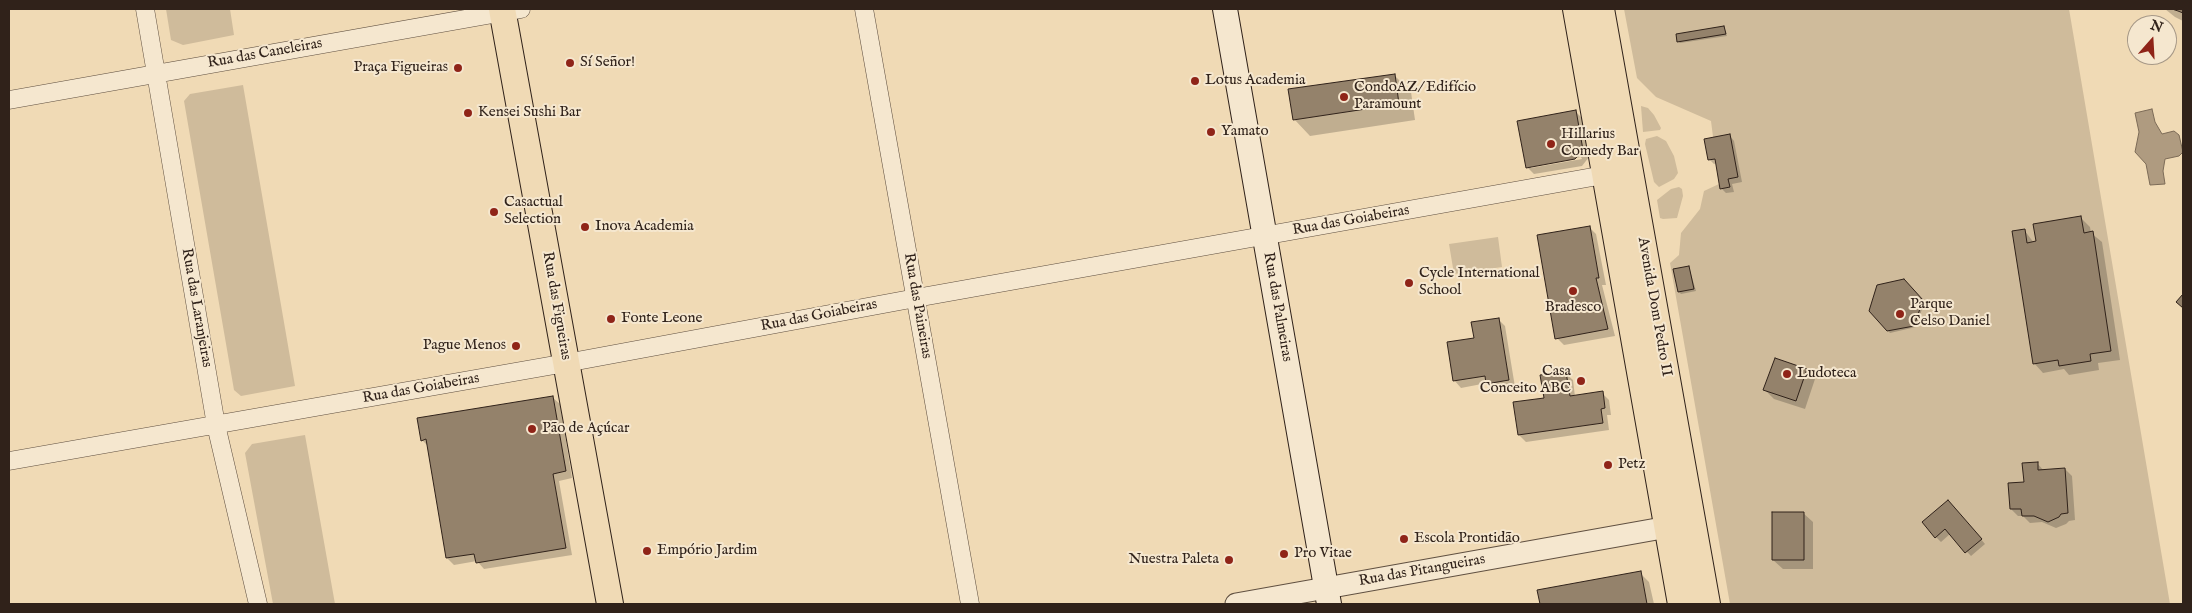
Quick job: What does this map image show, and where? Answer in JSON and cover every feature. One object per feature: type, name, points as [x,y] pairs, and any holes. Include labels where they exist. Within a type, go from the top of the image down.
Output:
[{"type":"main road","name":"Rua das Palmeiras","points":[[1225,9],[1328,596]]},
{"type":"main road","name":"Avenida Dom Pedro II","points":[[1576,9],[1617,173],[1707,604]]},
{"type":"main road","name":"Avenida Dom Pedro II","points":[[1601,9],[1617,173],[1668,527],[1681,604]]},
{"type":"main road","name":"Rua das Figueiras","points":[[509,10],[566,363],[610,604]]},
{"type":"street","name":"Rua das Laranjeiras","points":[[145,9],[216,425],[258,604]]},
{"type":"street","name":"Rua das Paineiras","points":[[864,9],[970,604]]},
{"type":"street","name":"Rua das Caneleiras","points":[[9,100],[509,10]]},
{"type":"street","name":"Rua das Goiabeiras","points":[[9,461],[566,363],[916,298],[1617,173]]},
{"type":"street","name":"Rua das Pitangueiras","points":[[1236,604],[1328,596],[1668,527]]},
{"type":"shaded area","points":[[166,9],[230,9],[234,35],[183,45],[171,40]]},
{"type":"shaded area","name":"Parque Celso Daniel","points":[[1624,9],[2069,9],[2170,604],[1730,604],[1670,263],[1679,255],[1681,233],[1700,209],[1704,191],[1719,184],[1711,121],[1656,97],[1637,78]]},
{"type":"shaded area","points":[[243,85],[295,386],[241,396],[234,390],[184,101],[190,94]]},
{"type":"shaded area","points":[[1641,106],[1648,108],[1654,115],[1661,128],[1660,130],[1643,132]]},
{"type":"shaded area","points":[[2152,109],[2155,122],[2162,134],[2174,131],[2179,135],[2183,152],[2179,156],[2165,159],[2163,171],[2165,184],[2150,185],[2146,164],[2135,152],[2139,132],[2135,113]]},
{"type":"shaded area","points":[[1657,136],[1666,141],[1674,156],[1678,173],[1674,179],[1659,187],[1654,182],[1645,144],[1646,139]]},
{"type":"shaded area","points":[[1679,187],[1682,189],[1683,196],[1677,218],[1660,218],[1657,200],[1671,189]]},
{"type":"shaded area","points":[[1498,237],[1502,267],[1454,274],[1449,244]]},
{"type":"shaded area","points":[[305,435],[335,604],[273,604],[245,453],[252,444]]},
{"type":"building","points":[[2172,9],[2183,9],[2183,13],[2178,11]]},
{"type":"building","points":[[1724,26],[1726,34],[1677,42],[1676,34]]},
{"type":"building","name":"CondoAZ/ Edifício Paramount","points":[[1395,74],[1399,104],[1293,120],[1288,89]]},
{"type":"building","name":"Hillarius Comedy Bar","points":[[1576,110],[1583,150],[1575,159],[1526,168],[1517,121]]},
{"type":"building","points":[[1730,134],[1738,177],[1728,179],[1730,187],[1720,189],[1715,159],[1708,160],[1704,139]]},
{"type":"building","points":[[2081,216],[2084,233],[2093,231],[2111,351],[2090,354],[2091,361],[2059,366],[2058,360],[2033,364],[2012,231],[2025,229],[2027,243],[2036,241],[2033,224]]},
{"type":"building","name":"Bradesco","points":[[1590,226],[1599,278],[1596,278],[1608,329],[1555,339],[1537,235]]},
{"type":"building","points":[[1689,266],[1694,289],[1678,292],[1673,269]]},
{"type":"building","points":[[1904,279],[1923,300],[1914,326],[1887,331],[1869,311],[1877,285]]},
{"type":"building","points":[[2183,294],[2183,308],[2176,302]]},
{"type":"building","points":[[1499,318],[1509,380],[1486,384],[1485,376],[1453,381],[1447,342],[1474,338],[1471,322]]},
{"type":"building","name":"Ludoteca","points":[[1775,358],[1807,369],[1796,401],[1763,390]]},
{"type":"building","points":[[1566,372],[1570,396],[1603,391],[1605,408],[1601,409],[1603,423],[1518,435],[1513,402],[1544,398],[1540,375]]},
{"type":"building","points":[[553,396],[566,471],[553,474],[566,548],[476,563],[474,554],[446,558],[426,439],[421,441],[417,418]]},
{"type":"building","points":[[2038,462],[2038,470],[2065,468],[2068,513],[2061,514],[2059,517],[2048,522],[2034,516],[2022,516],[2021,509],[2010,509],[2008,483],[2024,482],[2022,463]]},
{"type":"building","points":[[1948,500],[1982,539],[1965,553],[1945,529],[1935,538],[1922,522]]},
{"type":"building","points":[[1772,512],[1804,512],[1804,560],[1772,560]]},
{"type":"building","points":[[1641,571],[1647,604],[1540,604],[1537,590]]},
{"type":"place","name":"Sí Señor!","points":[[570,63]]},
{"type":"place","name":"Praça Figueiras","points":[[458,68]]},
{"type":"place","name":"Lotus Academia","points":[[1195,81]]},
{"type":"place","name":"CondoAZ/ Edifício Paramount","points":[[1344,97]]},
{"type":"place","name":"Kensei Sushi Bar","points":[[468,113]]},
{"type":"place","name":"Yamato","points":[[1211,132]]},
{"type":"place","name":"Hillarius Comedy Bar","points":[[1551,144]]},
{"type":"place","name":"Casactual Selection","points":[[494,212]]},
{"type":"place","name":"Inova Academia","points":[[585,227]]},
{"type":"place","name":"Cycle International School","points":[[1409,283]]},
{"type":"place","name":"Bradesco","points":[[1573,291]]},
{"type":"place","name":"Parque Celso Daniel","points":[[1900,314]]},
{"type":"place","name":"Fonte Leone","points":[[611,319]]},
{"type":"place","name":"Pague Menos","points":[[516,346]]},
{"type":"place","name":"Ludoteca","points":[[1787,374]]},
{"type":"place","name":"Casa Conceito ABC","points":[[1581,381]]},
{"type":"place","name":"Pão de Açúcar","points":[[532,429]]},
{"type":"place","name":"Petz","points":[[1608,465]]},
{"type":"place","name":"Escola Prontidão","points":[[1404,539]]},
{"type":"place","name":"Empório Jardim","points":[[647,551]]},
{"type":"place","name":"Pro Vitae","points":[[1284,554]]},
{"type":"place","name":"Nuestra Paleta","points":[[1229,560]]}]
